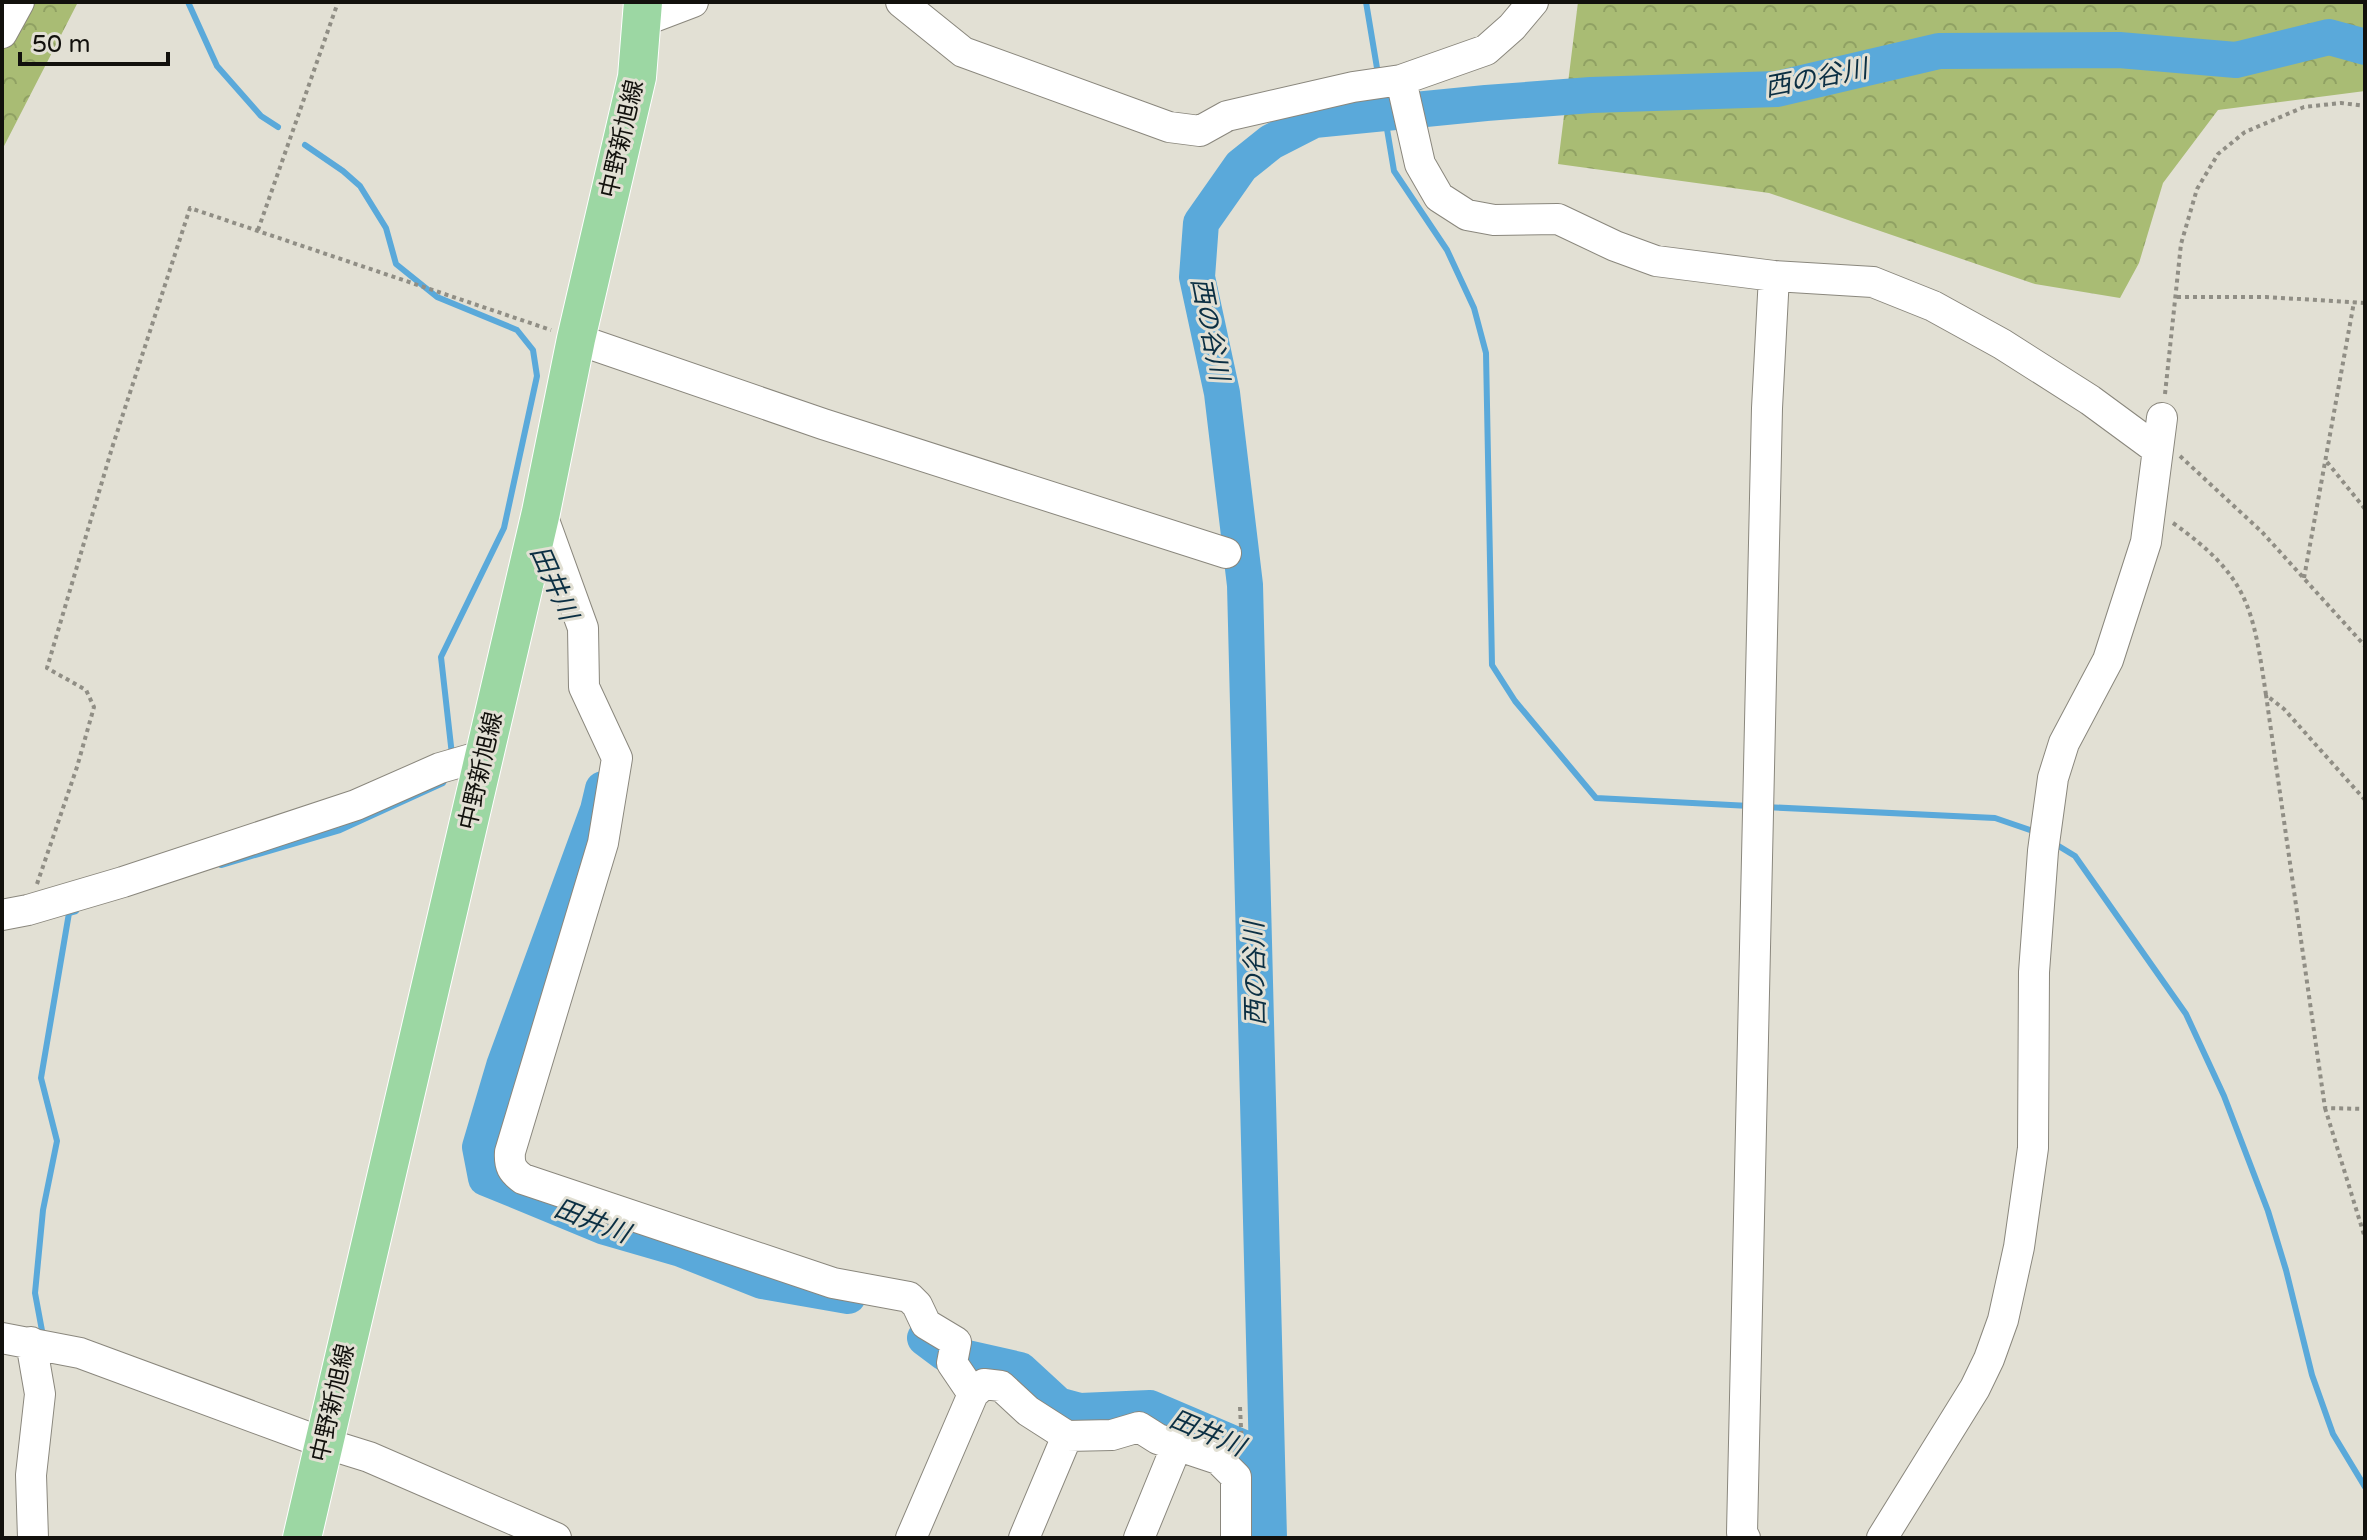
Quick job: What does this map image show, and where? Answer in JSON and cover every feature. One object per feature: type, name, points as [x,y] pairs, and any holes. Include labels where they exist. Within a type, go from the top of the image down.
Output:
[{"type":"main road","name":"中野新旭線","points":[[302,1538],[541,512],[576,339],[637,77],[643,12]]},
{"type":"street","points":[[2,33],[19,2]]},
{"type":"street","points":[[643,12],[693,2]]},
{"type":"street","points":[[901,2],[963,52],[1169,127],[1200,131],[1227,116],[1353,87],[1401,80],[1486,50],[1512,27],[1533,2]]},
{"type":"street","points":[[1401,80],[1420,164],[1439,197],[1467,215],[1494,220],[1558,219],[1656,261],[1774,276],[1873,282],[1933,306],[2002,344],[2090,400],[2160,435],[2146,542],[2108,660],[2064,743],[2053,778],[2043,851],[2034,972],[2033,1148],[2019,1247],[2003,1320],[1975,1388],[1882,1538]]},
{"type":"street","points":[[1745,1538],[1742,1533],[1767,408],[1774,276]]},
{"type":"street","points":[[576,339],[823,424],[1226,553]]},
{"type":"street","points":[[541,512],[583,628],[584,687],[617,758],[603,843],[510,1152],[509,1164],[513,1172],[523,1179],[833,1283],[909,1297],[917,1305],[926,1324],[956,1342],[952,1363],[973,1394]]},
{"type":"street","points":[[15,912],[123,882],[356,805],[440,768],[485,755]]},
{"type":"street","points":[[17,1340],[80,1353],[369,1457],[556,1538]]},
{"type":"street","points":[[17,1340],[40,1394],[31,1475],[33,1538]]},
{"type":"street","points":[[911,1538],[973,1394],[984,1384],[1001,1386],[1028,1411],[1067,1436],[1112,1435],[1139,1427],[1158,1439],[1218,1459],[1236,1477],[1236,1538]]},
{"type":"street","points":[[1024,1538],[1067,1436]]},
{"type":"street","points":[[1139,1538],[1177,1445]]},
{"type":"path","points":[[258,230],[338,2]]},
{"type":"path","points":[[2365,106],[2341,103],[2304,107],[2245,132],[2218,154],[2197,189],[2181,244],[2160,435],[2262,532],[2365,646]]},
{"type":"path","points":[[15,912],[77,767],[94,707],[86,690],[47,668],[112,448],[190,208],[576,339]]},
{"type":"path","points":[[2177,297],[2266,297],[2365,303]]},
{"type":"path","points":[[2304,578],[2354,302]]},
{"type":"path","points":[[2327,462],[2365,509]]},
{"type":"path","points":[[2152,509],[2227,568],[2245,596],[2256,627],[2325,1108],[2365,1238]]},
{"type":"path","points":[[2266,695],[2284,709],[2365,800]]},
{"type":"path","points":[[2325,1108],[2365,1109]]},
{"type":"green space","points":[[2,2],[78,2],[2,150]]},
{"type":"green space","points":[[1578,2],[2365,2],[2365,91],[2218,110],[2163,183],[2139,263],[2120,298],[2035,284],[1769,193],[1558,164]]},
{"type":"waterway","points":[[188,2],[217,66],[261,116],[278,127]]},
{"type":"waterway","points":[[1366,2],[1378,74]]},
{"type":"waterway","name":"西の谷川","points":[[1269,1538],[1245,585],[1222,393],[1197,277],[1201,223],[1241,166],[1271,142],[1314,120],[1591,95],[1777,89],[1939,51],[2119,50],[2236,60],[2329,37],[2365,47]]},
{"type":"waterway","points":[[1381,93],[1394,171],[1447,250],[1474,308],[1486,353],[1492,665],[1515,701],[1596,798],[1750,806]]},
{"type":"waterway","points":[[305,145],[360,186],[386,228],[396,264],[437,297],[517,330],[533,350],[537,376],[504,528],[441,657],[452,755]]},
{"type":"waterway","points":[[221,865],[340,830],[443,783],[446,777]]},
{"type":"waterway","name":"田井川","points":[[603,789],[504,1066],[480,1147],[486,1178],[605,1227],[681,1249],[762,1281],[848,1296]]},
{"type":"waterway","points":[[1765,807],[1995,818],[2036,832]]},
{"type":"waterway","points":[[2052,842],[2075,856],[2186,1014],[2224,1096],[2268,1211],[2312,1375],[2333,1434],[2365,1487]]},
{"type":"waterway","points":[[43,1336],[35,1293],[43,1210],[57,1141],[41,1078],[69,913],[76,911]]},
{"type":"waterway","name":"田井川","points":[[925,1338],[945,1353],[1020,1370],[1058,1405],[1080,1411],[1150,1408],[1267,1458]]},
{"type":"waterway","points":[[1246,1450],[1247,1474]]}]
